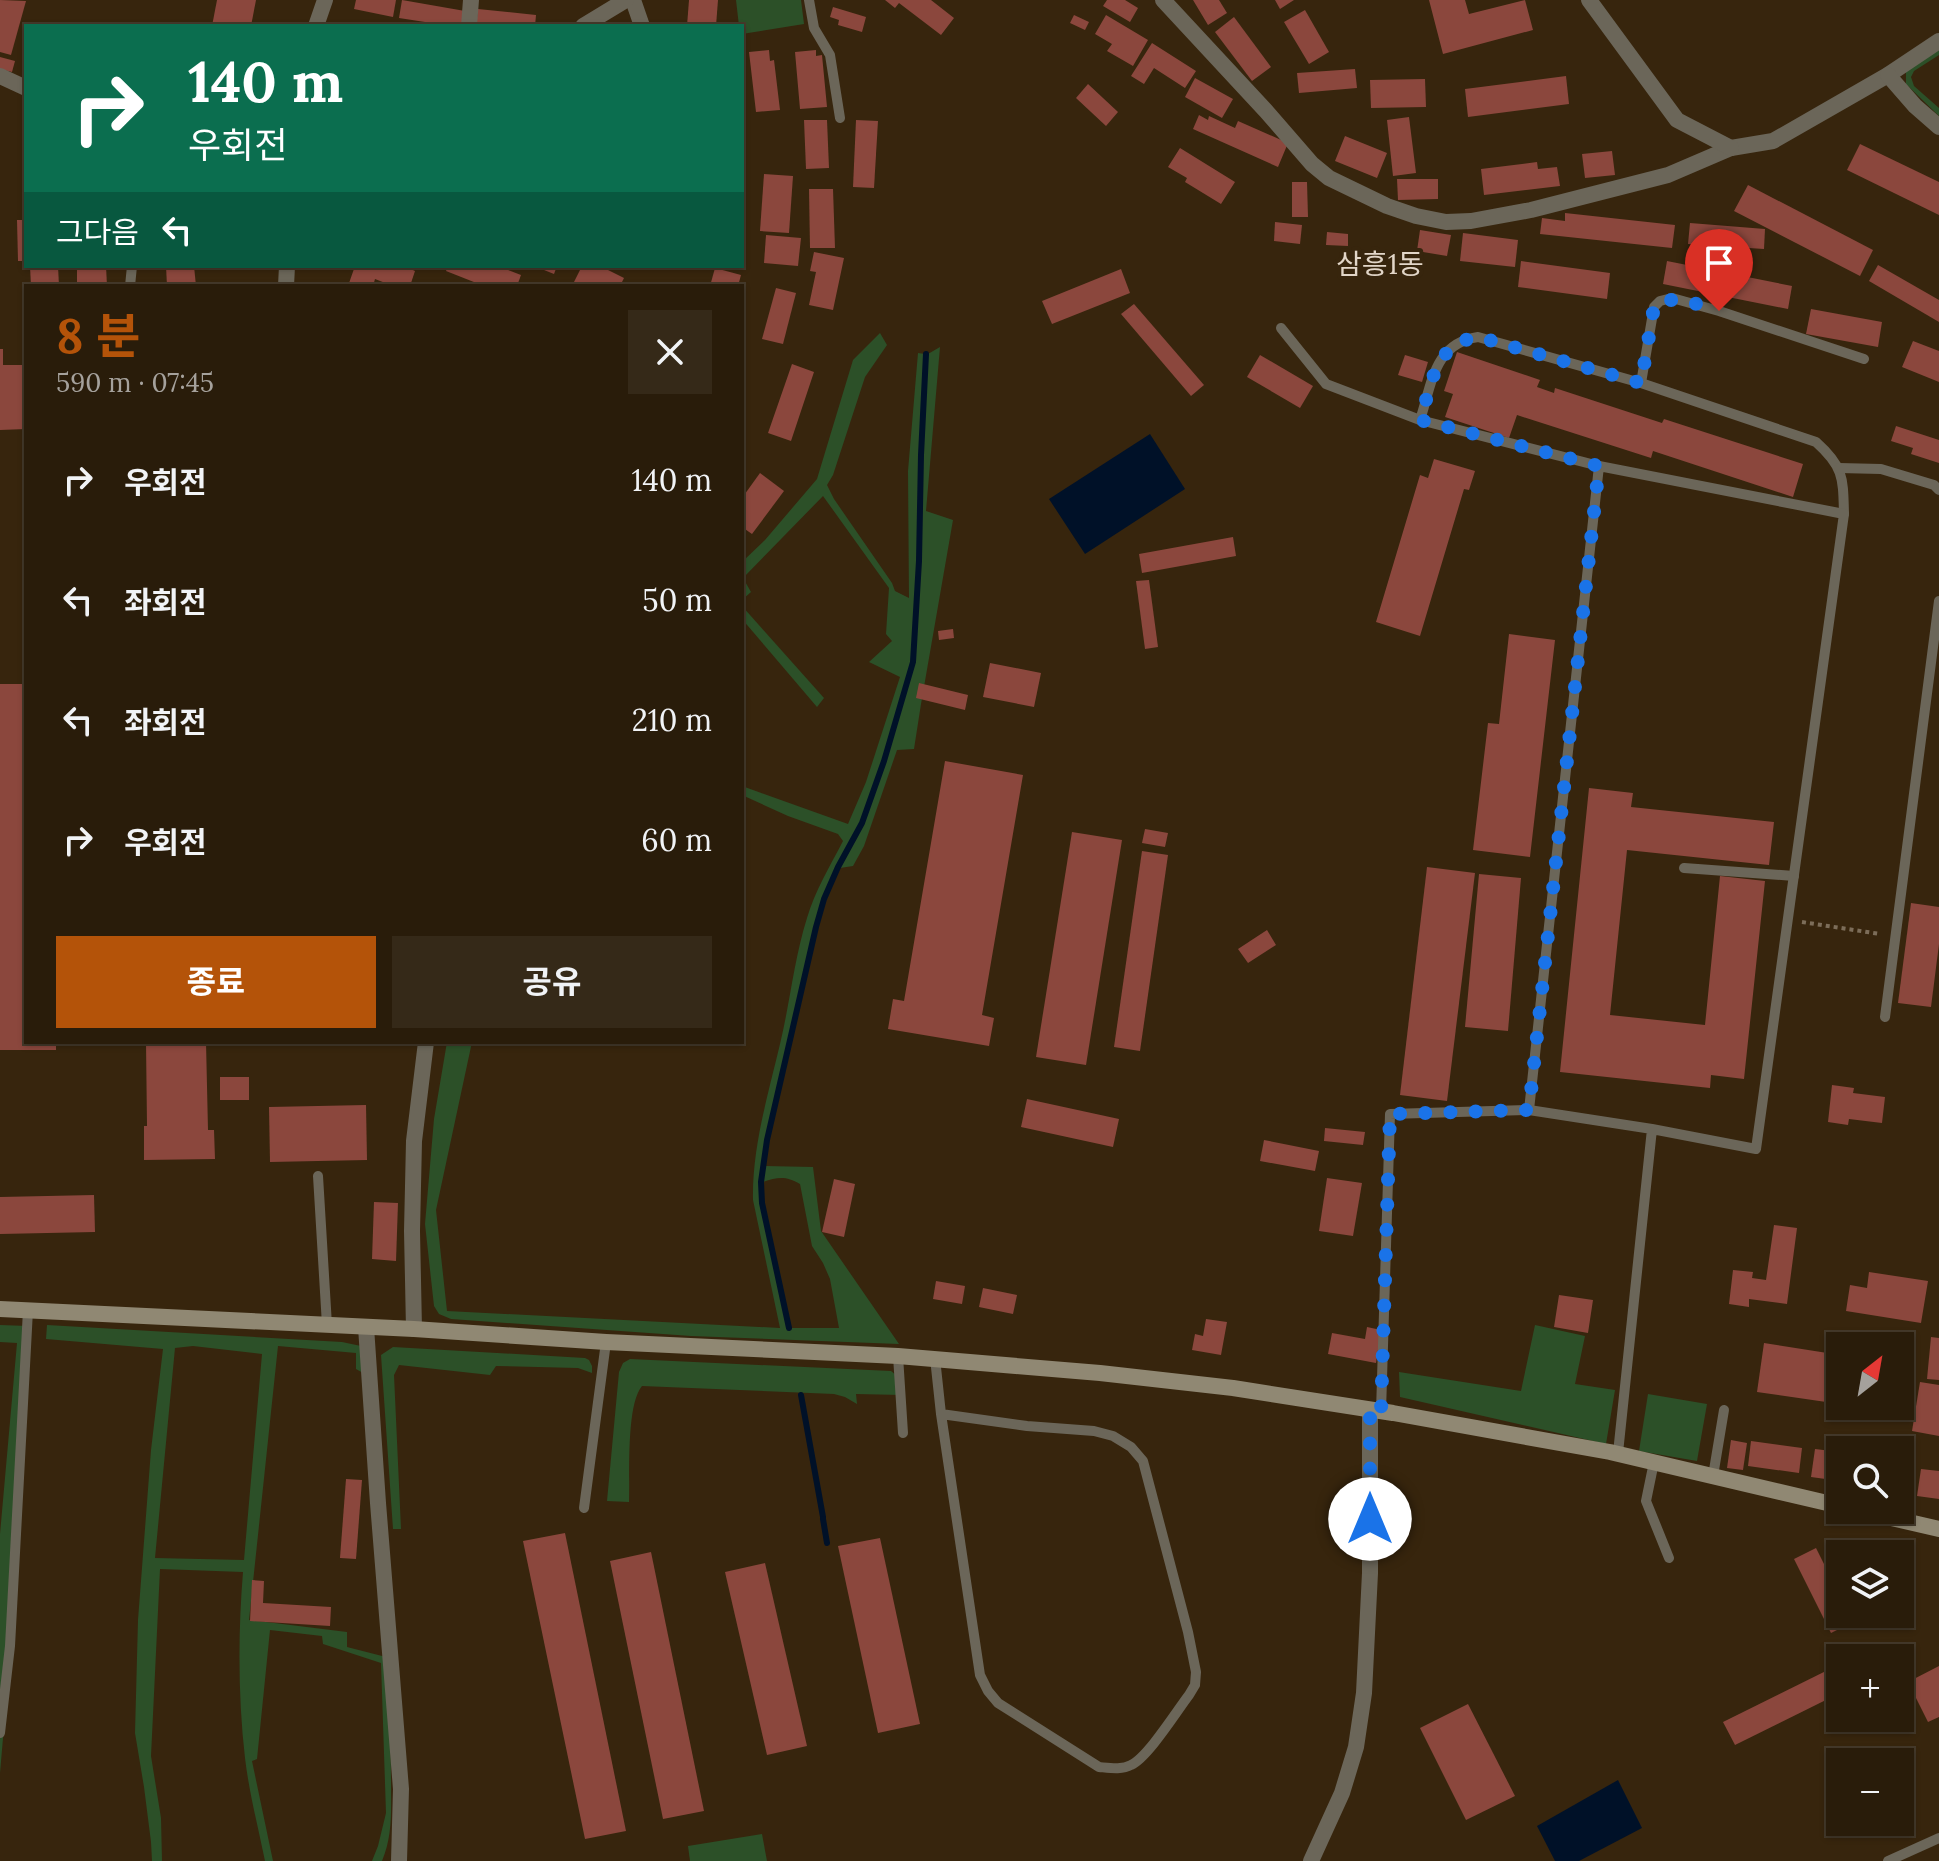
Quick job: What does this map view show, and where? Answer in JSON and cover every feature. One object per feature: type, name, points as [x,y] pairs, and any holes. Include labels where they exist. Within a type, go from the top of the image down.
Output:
[{"type":"street","points":[[317,24],[325,0]]},
{"type":"street","points":[[469,24],[471,0]]},
{"type":"street","points":[[586,24],[626,0]]},
{"type":"street","points":[[633,0],[641,24]]},
{"type":"street","points":[[1163,0],[1312,164],[1329,178],[1387,206],[1446,222],[1471,221],[1531,210],[1668,175],[1731,148],[1773,141],[1888,75],[1939,41]]},
{"type":"street","points":[[1589,0],[1677,120],[1731,148]]},
{"type":"street","points":[[1888,75],[1915,106],[1939,127]]},
{"type":"street","points":[[0,76],[24,87]]},
{"type":"street","points":[[414,1329],[414,1141],[426,1044]]},
{"type":"street","points":[[0,1309],[935,1358],[1100,1373],[1233,1388],[1618,1453],[1826,1503]]},
{"type":"street","points":[[366,1327],[401,1789],[399,1861]]},
{"type":"street","points":[[1311,1861],[1342,1793],[1356,1747],[1364,1693],[1376,1411]]},
{"type":"street","points":[[1914,1523],[1939,1529]]},
{"type":"lane","points":[[809,0],[814,28],[830,55],[840,118]]},
{"type":"lane","points":[[1641,383],[1654,307],[1660,301],[1672,298],[1864,359]]},
{"type":"lane","points":[[1281,328],[1326,384],[1420,420],[1599,466],[1844,514]]},
{"type":"lane","points":[[1376,1411],[1390,1114],[1529,1110],[1756,1149],[1844,514],[1839,468],[1816,442],[1641,383],[1478,337],[1455,343],[1446,352],[1438,364],[1420,420]]},
{"type":"lane","points":[[1529,1110],[1599,466]]},
{"type":"lane","points":[[1839,468],[1881,469],[1934,485],[1939,490]]},
{"type":"lane","points":[[1885,1017],[1939,601]]},
{"type":"lane","points":[[1684,868],[1794,876]]},
{"type":"lane","points":[[1618,1453],[1652,1129]]},
{"type":"lane","points":[[318,1176],[327,1325]]},
{"type":"lane","points":[[0,1733],[10,1646],[28,1310]]},
{"type":"lane","points":[[584,1508],[606,1342]]},
{"type":"lane","points":[[898,1356],[903,1433]]},
{"type":"lane","points":[[935,1358],[941,1414],[980,1675],[998,1703],[1099,1767],[1117,1769],[1132,1765],[1145,1754],[1189,1695],[1195,1685],[1196,1672],[1143,1461],[1131,1447],[1113,1436],[1094,1431],[1027,1426],[941,1414]]},
{"type":"lane","points":[[1713,1476],[1724,1410]]},
{"type":"lane","points":[[1654,1462],[1646,1501],[1669,1558]]},
{"type":"lane","points":[[1888,1861],[1939,1838]]},
{"type":"path","points":[[1788,920],[1896,936]]},
{"type":"green space","points":[[736,0],[801,0],[804,24],[744,34],[744,24],[739,24]]},
{"type":"green space","points":[[1939,48],[1939,55],[1914,71],[1911,77],[1914,86],[1939,108],[1939,116],[1906,84],[1906,69]]},
{"type":"green space","points":[[880,333],[887,345],[865,377],[827,485],[895,591],[909,598],[908,471],[918,353],[925,354],[911,662],[883,761],[860,822],[823,898],[814,927],[765,1140],[760,1182],[761,1203],[788,1328],[839,1328],[830,1279],[812,1246],[800,1184],[782,1178],[763,1182],[765,1166],[813,1167],[821,1231],[899,1344],[691,1336],[451,1319],[439,1314],[434,1306],[425,1224],[434,1119],[447,1044],[472,1044],[436,1210],[447,1311],[780,1328],[753,1200],[755,1160],[803,934],[814,898],[843,841],[838,834],[744,796],[744,787],[848,824],[866,782],[900,677],[869,662],[892,641],[886,634],[889,588],[823,496],[744,577],[744,560],[817,479],[853,360]]},
{"type":"green space","points":[[940,347],[926,511],[953,520],[914,749],[897,750],[864,846],[853,866],[840,868],[858,836],[886,762],[914,663],[928,354]]},
{"type":"green space","points":[[744,580],[751,592],[744,598]]},
{"type":"green space","points":[[744,608],[824,698],[817,707],[744,621]]},
{"type":"green space","points":[[0,1325],[28,1326],[20,1541],[0,1773],[0,1534],[17,1343],[0,1342]]},
{"type":"green space","points":[[47,1325],[342,1342],[361,1346],[363,1373],[356,1369],[356,1353],[278,1346],[249,1620],[347,1632],[347,1647],[386,1657],[391,1812],[390,1832],[382,1861],[372,1861],[386,1813],[381,1663],[323,1644],[322,1636],[270,1630],[257,1759],[252,1761],[273,1861],[265,1861],[249,1784],[241,1712],[243,1572],[160,1569],[151,1756],[161,1818],[162,1861],[152,1861],[135,1733],[138,1620],[151,1450],[163,1349],[46,1339]],"holes":[[[193,1346],[262,1354],[244,1560],[155,1558],[175,1348]]]},
{"type":"green space","points":[[1535,1325],[1585,1336],[1575,1384],[1615,1390],[1606,1444],[1400,1397],[1399,1372],[1521,1391]]},
{"type":"green space","points":[[393,1347],[585,1358],[592,1366],[592,1373],[578,1368],[496,1366],[490,1375],[399,1365],[394,1375],[401,1529],[393,1529],[381,1355]]},
{"type":"green space","points":[[630,1359],[891,1371],[897,1376],[902,1395],[856,1394],[857,1404],[834,1394],[642,1386],[633,1408],[631,1424],[629,1502],[607,1501],[619,1372],[623,1363]]},
{"type":"green space","points":[[1648,1394],[1707,1404],[1697,1461],[1639,1451]]},
{"type":"green space","points":[[762,1834],[767,1861],[690,1861],[688,1846]]},
{"type":"water","points":[[1150,434],[1185,489],[1085,554],[1049,499]]},
{"type":"water","points":[[1618,1780],[1642,1828],[1579,1861],[1555,1861],[1537,1826]]},
{"type":"building","points":[[0,0],[26,1],[11,55],[0,52]]},
{"type":"building","points":[[217,0],[256,0],[251,24],[212,24]]},
{"type":"building","points":[[356,0],[396,0],[393,17],[354,9]]},
{"type":"building","points":[[402,0],[465,11],[463,24],[399,18]]},
{"type":"building","points":[[689,0],[718,0],[716,24],[687,24]]},
{"type":"building","points":[[885,0],[931,0],[954,18],[941,35],[899,3],[895,8]]},
{"type":"building","points":[[1107,0],[1125,0],[1138,8],[1130,22],[1103,6]]},
{"type":"building","points":[[1193,0],[1219,0],[1227,13],[1208,25]]},
{"type":"building","points":[[1275,0],[1294,0],[1280,9]]},
{"type":"building","points":[[1429,0],[1465,0],[1469,14],[1525,0],[1533,30],[1443,54]]},
{"type":"building","points":[[833,7],[866,17],[862,32],[838,25],[839,20],[830,17]]},
{"type":"building","points":[[478,9],[536,15],[535,24],[476,24]]},
{"type":"building","points":[[1305,10],[1329,52],[1309,64],[1284,22]]},
{"type":"building","points":[[1074,15],[1089,22],[1085,30],[1070,23]]},
{"type":"building","points":[[1106,15],[1148,40],[1133,66],[1107,51],[1112,44],[1095,34]]},
{"type":"building","points":[[1234,17],[1271,67],[1252,81],[1215,32]]},
{"type":"building","points":[[1152,43],[1196,71],[1185,88],[1154,68],[1144,84],[1131,76]]},
{"type":"building","points":[[769,50],[770,61],[774,60],[780,110],[756,112],[749,52]]},
{"type":"building","points":[[816,50],[816,56],[822,55],[827,107],[800,109],[795,52]]},
{"type":"building","points":[[0,57],[15,61],[12,72],[0,69]]},
{"type":"building","points":[[1355,69],[1357,88],[1299,93],[1297,73]]},
{"type":"building","points":[[1566,76],[1569,104],[1468,117],[1465,89]]},
{"type":"building","points":[[1195,78],[1233,99],[1222,118],[1185,97]]},
{"type":"building","points":[[1425,79],[1426,107],[1371,108],[1370,80]]},
{"type":"building","points":[[1088,84],[1118,112],[1106,126],[1076,98]]},
{"type":"building","points":[[1199,115],[1208,120],[1209,116],[1235,128],[1238,121],[1288,143],[1278,167],[1193,129]]},
{"type":"building","points":[[1409,117],[1416,173],[1393,176],[1387,120]]},
{"type":"building","points":[[804,120],[827,120],[829,168],[806,169]]},
{"type":"building","points":[[856,120],[878,121],[874,188],[853,187]]},
{"type":"building","points":[[1345,136],[1387,153],[1377,178],[1335,161]]},
{"type":"building","points":[[1860,144],[1939,182],[1939,215],[1847,170]]},
{"type":"building","points":[[1180,148],[1235,182],[1221,204],[1185,182],[1187,178],[1168,167]]},
{"type":"building","points":[[1612,151],[1615,175],[1585,178],[1582,154]]},
{"type":"building","points":[[1537,162],[1538,169],[1557,167],[1560,186],[1484,195],[1481,169]]},
{"type":"building","points":[[764,174],[793,176],[789,233],[760,231]]},
{"type":"building","points":[[1397,179],[1438,179],[1438,199],[1398,200]]},
{"type":"building","points":[[1292,182],[1307,182],[1308,217],[1292,217]]},
{"type":"building","points":[[1748,185],[1873,250],[1860,276],[1734,211]]},
{"type":"building","points":[[809,189],[833,189],[835,248],[810,248]]},
{"type":"building","points":[[1565,213],[1675,225],[1672,248],[1540,234],[1542,218],[1565,221]]},
{"type":"building","points":[[17,220],[24,220],[24,261],[18,261]]},
{"type":"building","points":[[1275,222],[1302,225],[1300,244],[1274,241]]},
{"type":"building","points":[[1690,223],[1765,229],[1764,249],[1688,244]]},
{"type":"building","points":[[1420,230],[1451,235],[1447,256],[1417,251]]},
{"type":"building","points":[[1327,232],[1348,234],[1348,246],[1326,245]]},
{"type":"building","points":[[1463,233],[1518,240],[1515,267],[1460,261]]},
{"type":"building","points":[[766,235],[801,238],[798,266],[764,263]]},
{"type":"building","points":[[814,252],[844,258],[833,310],[809,305],[816,272],[810,271]]},
{"type":"building","points":[[1521,261],[1610,273],[1607,299],[1518,287]]},
{"type":"building","points":[[1667,261],[1792,286],[1788,309],[1663,284]]},
{"type":"building","points":[[1878,265],[1939,300],[1939,322],[1869,281]]},
{"type":"building","points":[[30,268],[58,268],[59,284],[31,284]]},
{"type":"building","points":[[77,268],[106,268],[107,284],[77,284]]},
{"type":"building","points":[[166,268],[194,268],[196,284],[167,284]]},
{"type":"building","points":[[354,268],[408,268],[415,271],[411,284],[388,284],[375,279],[374,284],[349,284]]},
{"type":"building","points":[[447,268],[503,268],[521,275],[518,284],[479,284],[446,271]]},
{"type":"building","points":[[539,268],[556,268],[554,274]]},
{"type":"building","points":[[581,268],[604,268],[624,278],[621,284],[573,284]]},
{"type":"building","points":[[715,268],[741,275],[739,284],[711,284]]},
{"type":"building","points":[[1121,269],[1130,293],[1052,324],[1042,301]]},
{"type":"building","points":[[776,288],[796,293],[783,344],[762,339]]},
{"type":"building","points":[[1134,304],[1204,385],[1191,396],[1121,314]]},
{"type":"building","points":[[1811,309],[1882,322],[1878,347],[1806,334]]},
{"type":"building","points":[[1913,341],[1939,351],[1939,382],[1902,367]]},
{"type":"building","points":[[0,349],[3,349],[3,365],[24,365],[24,429],[0,430]]},
{"type":"building","points":[[1457,352],[1540,380],[1537,387],[1554,393],[1555,388],[1662,423],[1664,419],[1803,464],[1793,497],[1653,451],[1651,458],[1517,415],[1509,438],[1445,417],[1453,394],[1444,391]]},
{"type":"building","points":[[1260,355],[1313,386],[1300,408],[1247,377]]},
{"type":"building","points":[[1405,355],[1428,362],[1422,382],[1398,375]]},
{"type":"building","points":[[792,364],[814,372],[791,441],[768,433]]},
{"type":"building","points":[[1896,426],[1939,440],[1939,463],[1911,454],[1913,448],[1891,441]]},
{"type":"building","points":[[1434,459],[1475,471],[1469,490],[1464,489],[1420,636],[1376,622],[1420,475],[1428,478]]},
{"type":"building","points":[[760,473],[784,491],[752,534],[744,528],[744,495]]},
{"type":"building","points":[[1233,537],[1236,556],[1142,573],[1139,554]]},
{"type":"building","points":[[1149,580],[1158,647],[1145,649],[1136,581]]},
{"type":"building","points":[[953,629],[954,638],[939,640],[938,631]]},
{"type":"building","points":[[1509,634],[1555,640],[1530,857],[1473,850],[1488,723],[1499,724]]},
{"type":"building","points":[[990,663],[1041,673],[1034,707],[983,697]]},
{"type":"building","points":[[919,683],[968,695],[965,710],[916,698]]},
{"type":"building","points":[[0,684],[24,684],[24,1044],[56,1044],[56,1050],[0,1050]]},
{"type":"building","points":[[945,761],[1023,775],[982,1015],[994,1018],[989,1046],[888,1029],[893,999],[904,1001]]},
{"type":"building","points":[[1589,788],[1633,793],[1631,807],[1774,822],[1769,865],[1627,850],[1610,1015],[1705,1025],[1720,876],[1765,881],[1744,1079],[1711,1075],[1710,1088],[1560,1072]]},
{"type":"building","points":[[1145,829],[1168,833],[1165,847],[1142,843]]},
{"type":"building","points":[[1072,832],[1122,840],[1086,1065],[1036,1057]]},
{"type":"building","points":[[1142,851],[1168,855],[1140,1051],[1114,1047]]},
{"type":"building","points":[[1427,867],[1475,873],[1447,1101],[1400,1095]]},
{"type":"building","points":[[1479,874],[1521,878],[1508,1031],[1465,1027]]},
{"type":"building","points":[[1911,903],[1939,907],[1939,944],[1931,1007],[1898,1003]]},
{"type":"building","points":[[1267,930],[1276,945],[1248,963],[1238,949]]},
{"type":"building","points":[[146,1044],[206,1044],[208,1130],[214,1130],[215,1159],[144,1160],[144,1126],[147,1126]]},
{"type":"building","points":[[220,1077],[249,1077],[249,1100],[220,1100]]},
{"type":"building","points":[[1832,1085],[1854,1088],[1853,1093],[1885,1097],[1882,1123],[1849,1119],[1848,1125],[1828,1122]]},
{"type":"building","points":[[1027,1099],[1119,1119],[1113,1147],[1021,1127]]},
{"type":"building","points":[[366,1105],[367,1160],[270,1162],[269,1107]]},
{"type":"building","points":[[1325,1128],[1365,1132],[1363,1145],[1324,1141]]},
{"type":"building","points":[[1264,1140],[1319,1151],[1315,1171],[1260,1161]]},
{"type":"building","points":[[1327,1178],[1362,1183],[1353,1236],[1319,1231]]},
{"type":"building","points":[[834,1179],[855,1184],[844,1237],[822,1232]]},
{"type":"building","points":[[94,1195],[95,1232],[0,1234],[0,1197]]},
{"type":"building","points":[[374,1202],[398,1203],[396,1261],[372,1259]]},
{"type":"building","points":[[1774,1225],[1797,1228],[1787,1304],[1749,1299],[1749,1307],[1729,1304],[1733,1270],[1753,1272],[1752,1278],[1766,1280]]},
{"type":"building","points":[[1869,1272],[1928,1281],[1921,1323],[1846,1311],[1850,1285],[1867,1288]]},
{"type":"building","points":[[936,1281],[965,1286],[962,1304],[933,1299]]},
{"type":"building","points":[[983,1288],[1017,1295],[1013,1314],[979,1307]]},
{"type":"building","points":[[1559,1295],[1593,1300],[1588,1333],[1554,1327]]},
{"type":"building","points":[[1206,1319],[1227,1322],[1221,1355],[1192,1350],[1195,1334],[1203,1336]]},
{"type":"building","points":[[1367,1327],[1381,1330],[1376,1363],[1328,1354],[1332,1333],[1365,1339]]},
{"type":"building","points":[[1931,1337],[1939,1338],[1939,1380],[1927,1379]]},
{"type":"building","points":[[1764,1343],[1826,1353],[1826,1402],[1757,1392]]},
{"type":"building","points":[[1920,1382],[1939,1385],[1939,1436],[1912,1431]]},
{"type":"building","points":[[1731,1440],[1747,1443],[1743,1470],[1727,1468]]},
{"type":"building","points":[[1751,1441],[1802,1448],[1799,1473],[1748,1466]]},
{"type":"building","points":[[1815,1449],[1826,1450],[1826,1479],[1811,1477]]},
{"type":"building","points":[[1921,1469],[1939,1471],[1939,1499],[1917,1496]]},
{"type":"building","points":[[346,1479],[362,1480],[356,1559],[340,1558]]},
{"type":"building","points":[[565,1533],[626,1831],[585,1839],[523,1541]]},
{"type":"building","points":[[880,1538],[920,1724],[878,1733],[838,1546]]},
{"type":"building","points":[[1816,1548],[1826,1568],[1826,1623],[1794,1559]]},
{"type":"building","points":[[651,1552],[704,1811],[663,1819],[610,1561]]},
{"type":"building","points":[[765,1563],[807,1746],[767,1755],[725,1572]]},
{"type":"building","points":[[252,1580],[264,1581],[263,1603],[331,1607],[330,1626],[250,1621]]},
{"type":"building","points":[[1939,1666],[1939,1717],[1928,1722],[1914,1694],[1914,1679]]},
{"type":"building","points":[[1826,1671],[1826,1700],[1735,1745],[1723,1722]]},
{"type":"building","points":[[1468,1704],[1515,1796],[1466,1820],[1420,1728]]},
{"type":"waterway","points":[[789,1328],[762,1203],[761,1182],[767,1140],[824,899],[862,823],[913,662],[926,354]]},
{"type":"waterway","points":[[801,1395],[823,1517]]},
{"type":"waterway","points":[[823,1519],[827,1543]]},
{"type":"district","name":"삼흥1동","points":[[1380,264]]},
{"type":"route","points":[[1370,1519],[1370,1410],[1381,1412],[1390,1114],[1529,1110],[1599,466],[1420,420],[1438,364],[1455,343],[1464,339],[1478,337],[1641,383],[1651,319],[1654,307],[1660,301],[1672,298],[1719,311]]}]
